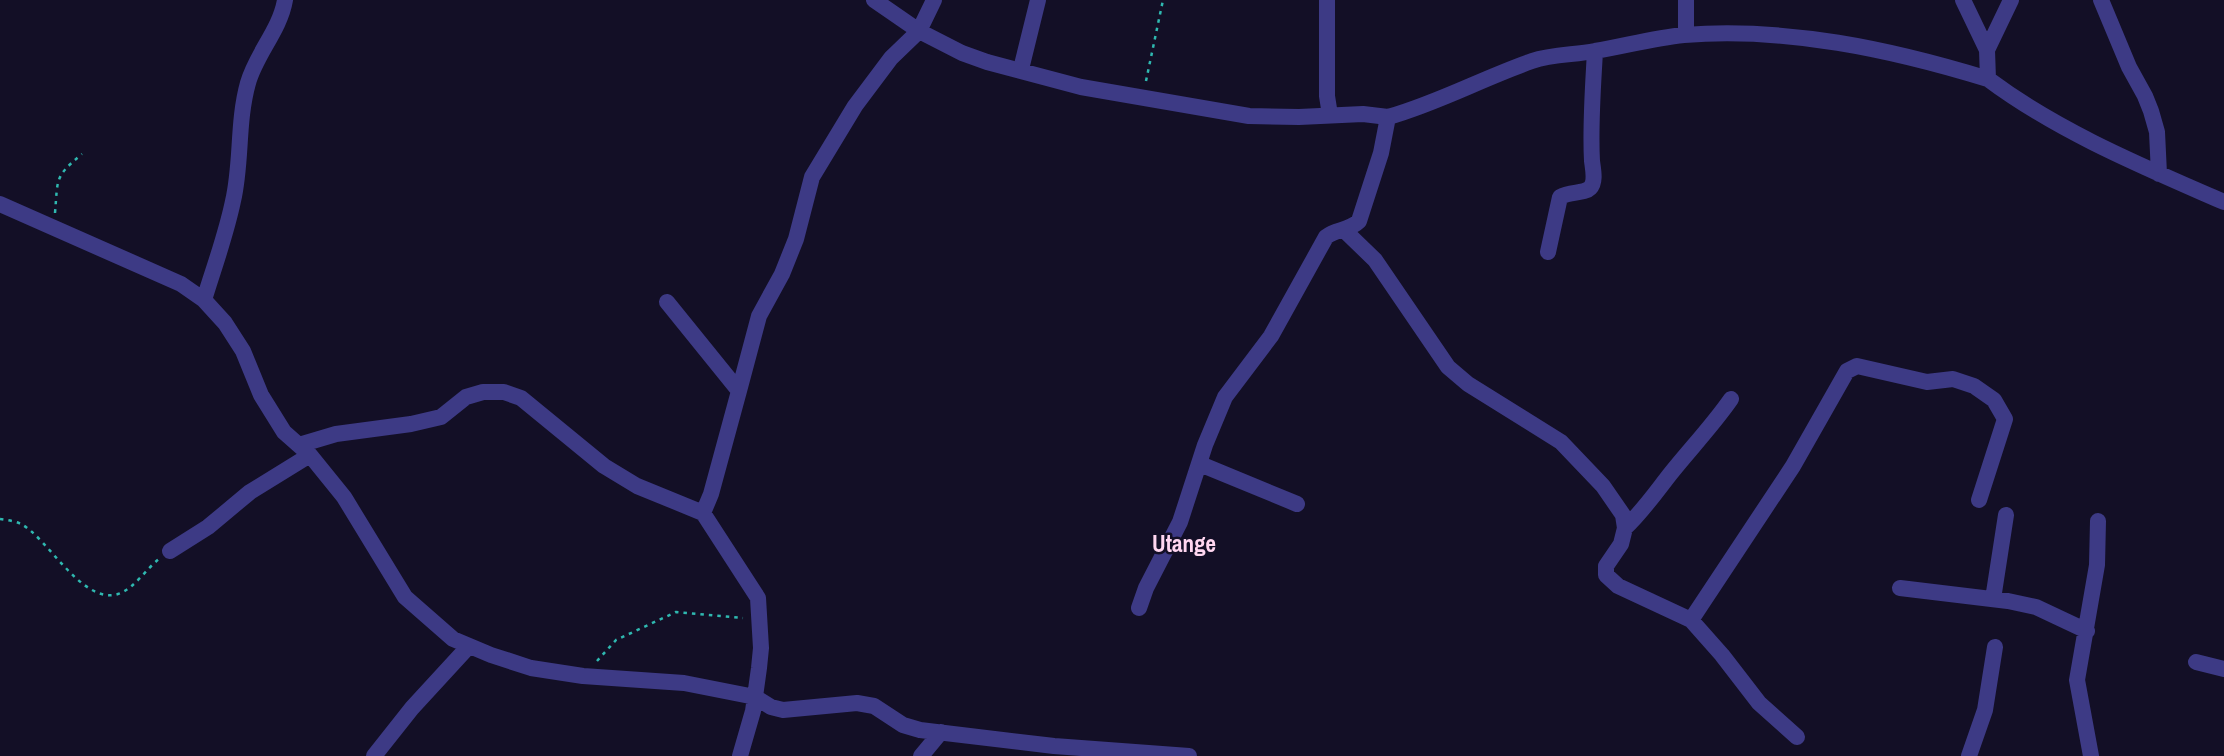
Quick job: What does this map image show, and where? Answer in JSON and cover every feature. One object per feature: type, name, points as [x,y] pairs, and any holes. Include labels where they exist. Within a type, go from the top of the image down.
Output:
[{"type":"street","points":[[204,300],[234,200],[241,123],[248,83],[283,12],[285,0]]},
{"type":"street","points":[[874,0],[919,31],[962,53],[987,62],[1081,87],[1249,116],[1363,114],[1388,117],[1459,93],[1533,61],[1564,54],[1595,51],[1661,37],[1749,33],[1788,36],[1900,55],[1988,79],[2026,105],[2159,173],[2224,202]]},
{"type":"street","points":[[703,513],[759,316],[782,274],[796,239],[807,187],[862,96],[891,58],[919,31],[934,0]]},
{"type":"street","points":[[1021,69],[1038,0]]},
{"type":"street","points":[[1327,0],[1329,115]]},
{"type":"street","points":[[1686,0],[1686,35]]},
{"type":"street","points":[[1962,0],[1987,50],[1988,79]]},
{"type":"street","points":[[1987,50],[2011,0]]},
{"type":"street","points":[[2101,0],[2129,68],[2146,96],[2157,132],[2159,173]]},
{"type":"street","points":[[1548,252],[1560,197],[1568,192],[1585,192],[1593,183],[1591,147],[1595,51]]},
{"type":"street","points":[[1139,608],[1146,588],[1180,522],[1225,397],[1271,336],[1326,237],[1353,227],[1359,221],[1381,153],[1388,117]]},
{"type":"street","points":[[0,204],[181,284],[204,300],[225,323],[243,351],[261,396],[284,432],[304,450],[344,497],[405,597],[453,639],[531,668],[583,676],[684,683],[755,697],[771,707],[783,710],[845,702],[857,703],[874,706],[903,725],[941,732],[1054,746],[1189,756]]},
{"type":"street","points":[[1343,230],[1390,280],[1413,319],[1448,368],[1468,384],[1561,442],[1603,486],[1623,515],[1625,528],[1621,544],[1606,566],[1606,575],[1618,586],[1691,620],[1759,703],[1797,737]]},
{"type":"street","points":[[667,302],[739,391]]},
{"type":"street","points":[[1691,620],[1793,466],[1847,371],[1857,366],[1927,382],[1953,379],[1974,386],[1994,400],[2005,419],[1979,500]]},
{"type":"street","points":[[170,551],[208,527],[304,450],[336,434],[411,424],[441,417],[466,397],[483,391],[504,392],[521,398],[604,466],[637,486],[703,513],[758,598],[761,648],[755,697],[740,756]]},
{"type":"street","points":[[1625,528],[1644,510],[1673,471],[1712,427],[1731,399]]},
{"type":"street","points":[[1200,464],[1297,504]]},
{"type":"street","points":[[1993,599],[2006,515]]},
{"type":"street","points":[[2091,756],[2077,680],[2097,565],[2098,520]]},
{"type":"street","points":[[1900,588],[2036,607],[2087,631]]},
{"type":"street","points":[[374,756],[412,708],[469,646]]},
{"type":"street","points":[[1969,756],[1985,710],[1995,647]]},
{"type":"street","points":[[2196,662],[2224,669]]},
{"type":"street","points":[[921,756],[941,732]]},
{"type":"path","points":[[1142,98],[1163,0]]},
{"type":"path","points":[[54,227],[56,184],[62,170],[82,154]]},
{"type":"path","points":[[0,519],[21,524],[90,589],[110,594],[117,595],[124,591],[170,551]]},
{"type":"path","points":[[583,676],[616,640],[676,612],[760,619]]},
{"type":"district","name":"Utange","points":[[1184,544]]}]
